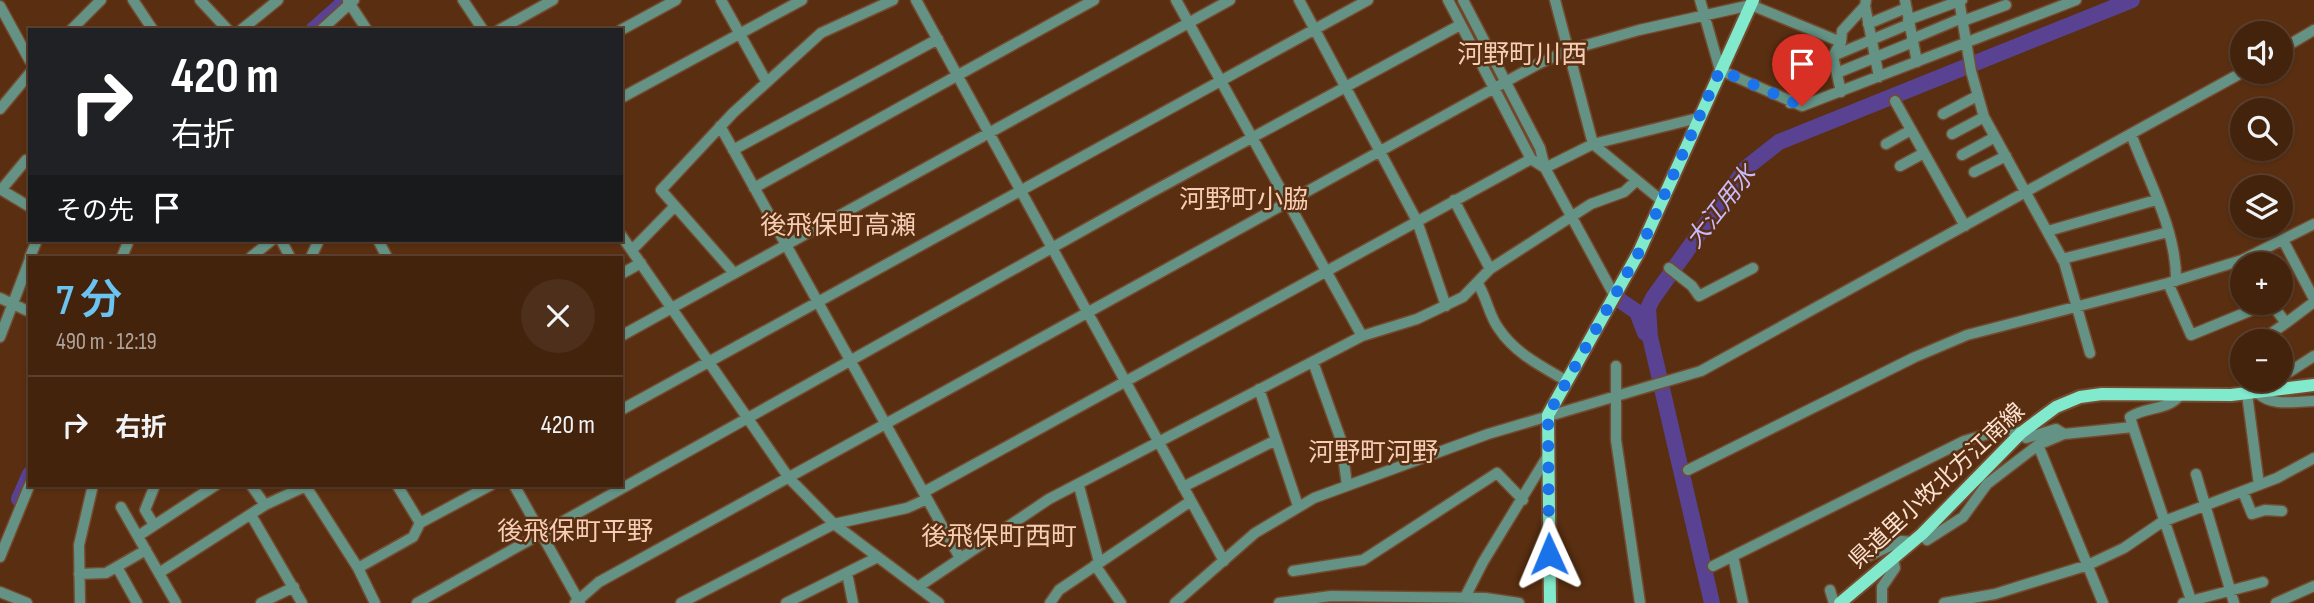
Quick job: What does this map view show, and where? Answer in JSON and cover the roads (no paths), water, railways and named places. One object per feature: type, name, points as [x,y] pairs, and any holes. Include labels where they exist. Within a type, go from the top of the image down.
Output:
[{"type":"main road","points":[[1550,603],[1548,415],[1613,293],[1639,252],[1752,2]]},
{"type":"main road","name":"県道里小牧北方江南線","points":[[1840,603],[1918,538],[2021,433],[2056,407],[2080,397],[2112,394],[2253,394],[2314,385]]},
{"type":"street","points":[[73,28],[101,0]]},
{"type":"street","points":[[133,0],[152,28]]},
{"type":"street","points":[[200,0],[226,28]]},
{"type":"street","points":[[243,28],[278,0]]},
{"type":"street","points":[[463,0],[482,28]]},
{"type":"street","points":[[503,28],[553,0]]},
{"type":"street","points":[[623,29],[676,0]]},
{"type":"street","points":[[722,0],[766,81]]},
{"type":"street","points":[[623,97],[802,0]]},
{"type":"street","points":[[734,273],[661,190],[720,126],[821,33],[893,0]]},
{"type":"street","points":[[916,0],[1224,561]]},
{"type":"street","points":[[754,188],[1094,0]]},
{"type":"street","points":[[1176,0],[1362,336]]},
{"type":"street","points":[[623,335],[1230,0]]},
{"type":"street","points":[[1299,0],[1418,221],[1446,306]]},
{"type":"street","points":[[623,409],[710,364],[1368,0]]},
{"type":"street","points":[[1448,0],[1531,159],[1545,168]]},
{"type":"street","points":[[1462,0],[1540,148],[1545,168],[1613,293]]},
{"type":"street","points":[[1555,0],[1593,144],[1662,201]]},
{"type":"street","points":[[1700,0],[1720,70],[1802,106],[2074,0]]},
{"type":"street","points":[[1833,56],[1960,0],[1970,66],[1984,117],[2062,259],[2090,353]]},
{"type":"street","points":[[323,28],[350,2],[367,28]]},
{"type":"street","points":[[567,603],[577,602],[599,582],[1493,89],[1569,50],[1752,2],[1840,42]]},
{"type":"street","points":[[1837,73],[2005,2],[2010,26]]},
{"type":"street","points":[[1790,103],[1833,56],[1842,31],[1865,3]]},
{"type":"street","points":[[1865,3],[1879,77]]},
{"type":"street","points":[[1868,24],[1908,3],[1917,62]]},
{"type":"street","points":[[0,6],[28,57]]},
{"type":"street","points":[[416,603],[1252,137],[1460,25]]},
{"type":"street","points":[[2293,42],[2314,30]]},
{"type":"street","points":[[733,150],[938,39]]},
{"type":"street","points":[[1833,56],[1841,92]]},
{"type":"street","points":[[0,108],[28,75]]},
{"type":"street","points":[[1175,603],[1255,533],[1298,506],[1347,485],[1548,415],[1667,383],[1701,371],[2230,79]]},
{"type":"street","points":[[1943,114],[1977,96]]},
{"type":"street","points":[[1895,101],[1965,226]]},
{"type":"street","points":[[1952,134],[1984,117]]},
{"type":"street","points":[[1545,168],[1593,144],[1698,118]]},
{"type":"street","points":[[720,126],[960,558]]},
{"type":"street","points":[[1886,144],[1911,130]]},
{"type":"street","points":[[2131,134],[2168,232],[2176,261],[2172,282],[2191,335],[2240,315]]},
{"type":"street","points":[[1962,155],[1995,137]]},
{"type":"street","points":[[1900,166],[1924,153]]},
{"type":"street","points":[[1974,172],[2006,156]]},
{"type":"street","points":[[681,603],[834,524],[907,508],[1125,382],[1531,159]]},
{"type":"street","points":[[26,160],[1,190],[28,206]]},
{"type":"street","points":[[918,587],[1049,499],[1079,486],[1362,336],[1446,306],[1478,284],[1490,270],[1591,204],[1623,192],[1636,181]]},
{"type":"street","points":[[2048,231],[2156,200]]},
{"type":"street","points":[[1454,201],[1490,270]]},
{"type":"street","points":[[632,250],[675,206]]},
{"type":"street","points":[[2261,252],[2314,224]]},
{"type":"street","points":[[2062,259],[2168,232]]},
{"type":"street","points":[[623,237],[789,478],[834,524],[939,603]]},
{"type":"street","points":[[2277,329],[2314,300],[2283,240]]},
{"type":"street","points":[[252,256],[270,242]]},
{"type":"street","points":[[0,337],[28,263]]},
{"type":"street","points":[[623,273],[642,263]]},
{"type":"street","points":[[1688,470],[1967,335],[2230,266]]},
{"type":"street","points":[[1673,271],[1699,296],[1753,268]]},
{"type":"street","points":[[1478,284],[1487,298],[1497,327],[1519,352],[1565,380]]},
{"type":"street","points":[[0,298],[28,311]]},
{"type":"street","points":[[2280,315],[2286,323]]},
{"type":"street","points":[[2309,366],[2314,356]]},
{"type":"street","points":[[1313,362],[1341,440],[1347,485]]},
{"type":"street","points":[[1616,366],[1616,440],[1640,603]]},
{"type":"street","points":[[1259,389],[1298,506]]},
{"type":"street","points":[[2253,394],[2274,402],[2314,401]]},
{"type":"street","points":[[2253,394],[2259,485]]},
{"type":"street","points":[[2180,395],[2166,405],[2135,413],[2130,417],[2188,602],[2263,582]]},
{"type":"street","points":[[1858,561],[1901,541],[1918,538],[1927,540],[1963,517],[1987,484],[2038,445],[2064,434],[2133,427]]},
{"type":"street","points":[[1713,566],[1964,441],[1990,431],[2005,429],[2021,433],[2026,438],[2056,429],[2064,434]]},
{"type":"street","points":[[1183,487],[1276,440]]},
{"type":"street","points":[[2038,445],[2103,603]]},
{"type":"street","points":[[1464,601],[1483,562],[1547,457]]},
{"type":"street","points":[[1944,603],[1995,594],[2088,565],[2124,548],[2162,522],[2243,492],[2314,458]]},
{"type":"street","points":[[1293,571],[1363,560],[1497,473],[1523,500]]},
{"type":"street","points":[[2196,474],[2234,603]]},
{"type":"street","points":[[1079,486],[1097,564],[1121,603]]},
{"type":"street","points":[[0,557],[29,487]]},
{"type":"street","points":[[80,603],[79,545],[93,487]]},
{"type":"street","points":[[154,487],[145,510],[154,525]]},
{"type":"street","points":[[138,536],[213,487]]},
{"type":"street","points":[[252,487],[265,505]]},
{"type":"street","points":[[159,573],[265,505],[301,487]]},
{"type":"street","points":[[306,487],[358,568],[373,602]]},
{"type":"street","points":[[398,487],[420,523]]},
{"type":"street","points":[[358,568],[413,537],[420,523],[487,487]]},
{"type":"street","points":[[515,487],[577,602]]},
{"type":"street","points":[[2243,492],[2252,514],[2265,510],[2282,511]]},
{"type":"street","points":[[1050,603],[1059,590],[1191,501]]},
{"type":"street","points":[[121,507],[176,603]]},
{"type":"street","points":[[251,515],[302,603]]},
{"type":"street","points":[[79,574],[106,573],[146,550]]},
{"type":"street","points":[[1733,556],[1743,603]]},
{"type":"street","points":[[786,603],[798,600],[878,557]]},
{"type":"street","points":[[1882,603],[1882,587],[1895,568],[1893,559]]},
{"type":"street","points":[[117,567],[138,603]]},
{"type":"street","points":[[848,573],[853,603]]},
{"type":"street","points":[[2276,603],[2314,586]]},
{"type":"street","points":[[261,603],[293,587]]},
{"type":"street","points":[[1830,590],[1834,603]]},
{"type":"street","points":[[0,592],[27,603]]},
{"type":"street","points":[[1279,603],[1334,599],[1519,603]]},
{"type":"waterway","points":[[315,28],[347,0]]},
{"type":"waterway","name":"大江用水","points":[[1712,603],[1650,337],[1648,308],[1653,298],[1746,168],[1779,142],[2132,0]]},
{"type":"waterway","points":[[1618,299],[1637,312],[1645,333]]},
{"type":"waterway","points":[[19,499],[28,479]]},
{"type":"district","name":"河野町川西","points":[[1522,55]]},
{"type":"district","name":"河野町小脇","points":[[1244,200]]},
{"type":"district","name":"後飛保町高瀬","points":[[838,226]]},
{"type":"district","name":"河野町河野","points":[[1373,453]]},
{"type":"district","name":"後飛保町平野","points":[[575,532]]},
{"type":"district","name":"後飛保町西町","points":[[999,537]]}]
